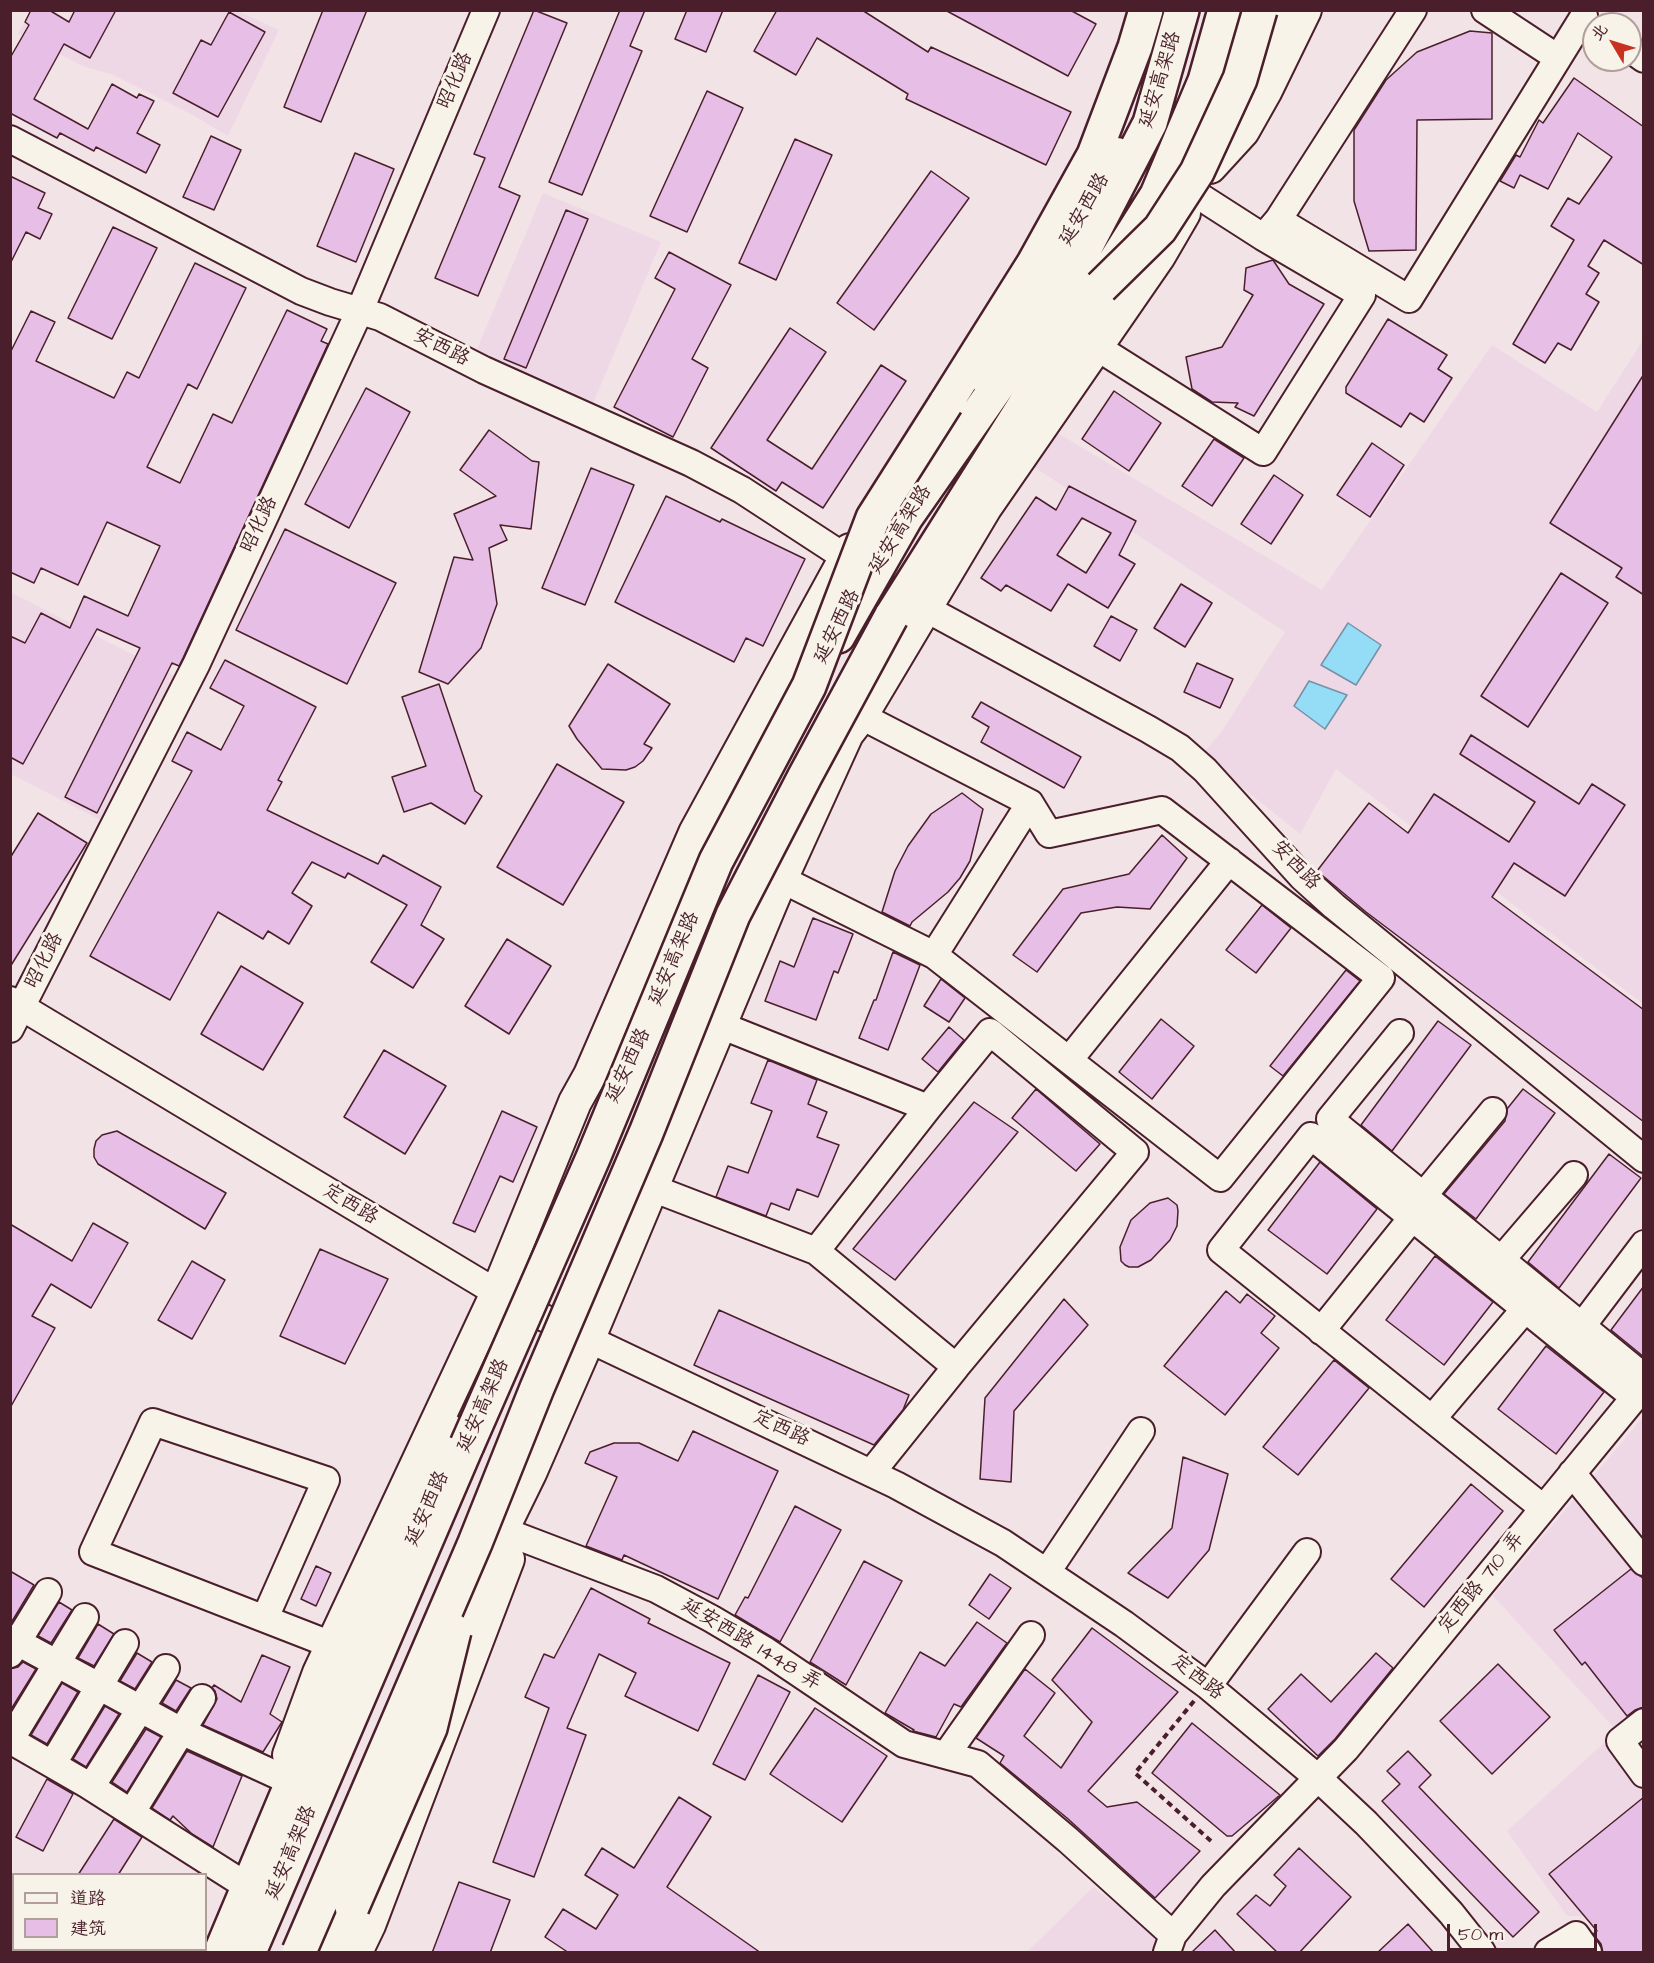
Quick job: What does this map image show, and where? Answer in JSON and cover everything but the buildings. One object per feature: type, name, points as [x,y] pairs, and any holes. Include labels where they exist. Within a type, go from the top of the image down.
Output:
[{"type":"highway","name":"延安高架路","points":[[249,1953],[593,1158],[716,861],[809,686],[906,517],[1059,298],[1150,123],[1182,10]]},
{"type":"highway","name":"延安高架路","points":[[298,1953],[475,1544],[537,1388],[646,1133],[734,915],[805,776],[891,617],[1113,296],[1205,81],[1225,10]]},
{"type":"highway","points":[[1113,296],[1197,172],[1240,80],[1260,10]]},
{"type":"highway","points":[[809,686],[873,518],[1034,263],[1094,155],[1134,47],[1150,11]]},
{"type":"highway","points":[[223,1953],[290,1771],[516,1287],[593,1158]]},
{"type":"highway","points":[[332,1953],[430,1728],[475,1544]]},
{"type":"main road","points":[[298,1953],[530,1473],[781,879],[847,734],[861,716],[985,508],[1095,346],[1113,296],[1201,144],[1245,10]]},
{"type":"main road","points":[[1113,296],[1159,256],[1196,194],[1262,66],[1275,10]]},
{"type":"main road","points":[[1210,167],[1243,131],[1305,10]]},
{"type":"main road","points":[[216,1953],[242,1883],[290,1771],[319,1673],[508,1300],[575,1102],[590,1075],[695,833],[856,564],[1082,152],[1120,51],[1150,11]]},
{"type":"main road","name":"延安西路","points":[[223,1953],[374,1629],[508,1300],[698,917],[856,564]]},
{"type":"main road","points":[[628,987],[698,917]]},
{"type":"main road","points":[[356,1953],[373,1914],[517,1536],[530,1473]]},
{"type":"street","name":"昭化路","points":[[10,1029],[16,1003],[196,665],[360,310],[486,10]]},
{"type":"street","points":[[1271,229],[1413,10]]},
{"type":"street","points":[[1485,10],[1558,58]]},
{"type":"street","points":[[1196,194],[1409,299],[1582,22]]},
{"type":"street","name":"安西路","points":[[10,139],[301,291],[400,326],[484,370],[691,463],[742,490],[856,564]]},
{"type":"street","points":[[1095,346],[1263,452],[1362,295],[1271,229]]},
{"type":"street","name":"安西路","points":[[925,608],[1180,748],[1205,770],[1302,877],[1334,906],[1644,1159]]},
{"type":"street","points":[[781,879],[934,955],[1220,1178],[1381,978],[1162,810],[1049,834],[1030,803],[861,716]]},
{"type":"street","points":[[934,955],[1030,803]]},
{"type":"street","points":[[1069,1060],[1229,861]]},
{"type":"street","name":"定西路","points":[[16,1003],[508,1300],[871,1473],[1003,1543],[1124,1623],[1208,1686],[1318,1778],[1410,1869],[1451,1913],[1482,1953]]},
{"type":"street","points":[[720,1025],[928,1108]]},
{"type":"street","points":[[816,1251],[990,1032],[1135,1152],[871,1473]]},
{"type":"street","points":[[1400,1033],[1329,1119],[1525,1309],[1640,1387]]},
{"type":"street","points":[[1321,1330],[1492,1111]]},
{"type":"street","points":[[1543,1508],[1221,1250],[1311,1136],[1501,1260],[1582,1326],[1640,1387]]},
{"type":"street","points":[[1501,1260],[1574,1175]]},
{"type":"street","points":[[652,1188],[816,1251],[956,1367]]},
{"type":"street","points":[[1582,1326],[1644,1244]]},
{"type":"street","points":[[1432,1419],[1525,1309]]},
{"type":"street","name":"定西路 710 弄","points":[[1170,1944],[1226,1871],[1346,1749],[1640,1387]]},
{"type":"street","points":[[265,1618],[326,1480],[157,1414],[93,1552],[332,1644]]},
{"type":"street","points":[[1047,1572],[1141,1431]]},
{"type":"street","points":[[1572,1473],[1644,1562]]},
{"type":"street","name":"延安西路 1448 弄","points":[[517,1536],[656,1589],[712,1619],[766,1651],[904,1744],[978,1764],[1068,1840],[1170,1944]]},
{"type":"street","points":[[1208,1686],[1307,1552]]},
{"type":"street","points":[[48,1592],[13,1645],[57,1663],[182,1731],[290,1771]]},
{"type":"street","points":[[85,1617],[12,1737],[242,1883]]},
{"type":"street","points":[[945,1755],[1031,1635]]},
{"type":"street","points":[[58,1755],[125,1642]]},
{"type":"street","points":[[96,1779],[166,1668]]},
{"type":"street","points":[[135,1807],[202,1698]]},
{"type":"street","points":[[1644,1722],[1620,1741],[1644,1774]]},
{"type":"street","points":[[1548,1953],[1576,1935],[1588,1953]]},
{"type":"path","points":[[1208,1686],[1177,1719],[1135,1773],[1211,1841]]},
{"type":"shaded area","points":[[116,11],[238,11],[279,30],[228,136],[191,114],[111,74],[85,67],[18,33],[25,22],[90,58]]},
{"type":"shaded area","points":[[543,193],[661,242],[592,406],[474,356]]},
{"type":"shaded area","points":[[1643,340],[1643,1004],[1336,769],[1300,834],[1202,755],[1222,731],[1285,632],[1031,465],[1054,431],[1322,590],[1492,345],[1597,412]]},
{"type":"shaded area","points":[[10,592],[179,678],[106,823],[11,774]]},
{"type":"shaded area","points":[[1643,1417],[1643,1952],[1591,1916],[1567,1916],[1507,1831],[1617,1731],[1493,1596]]},
{"type":"shaded area","points":[[1093,1887],[1161,1938],[1158,1952],[1027,1952]]},
{"type":"water","points":[[1348,623],[1381,645],[1356,685],[1321,665]]},
{"type":"water","points":[[1309,681],[1347,695],[1325,729],[1294,706]]}]
